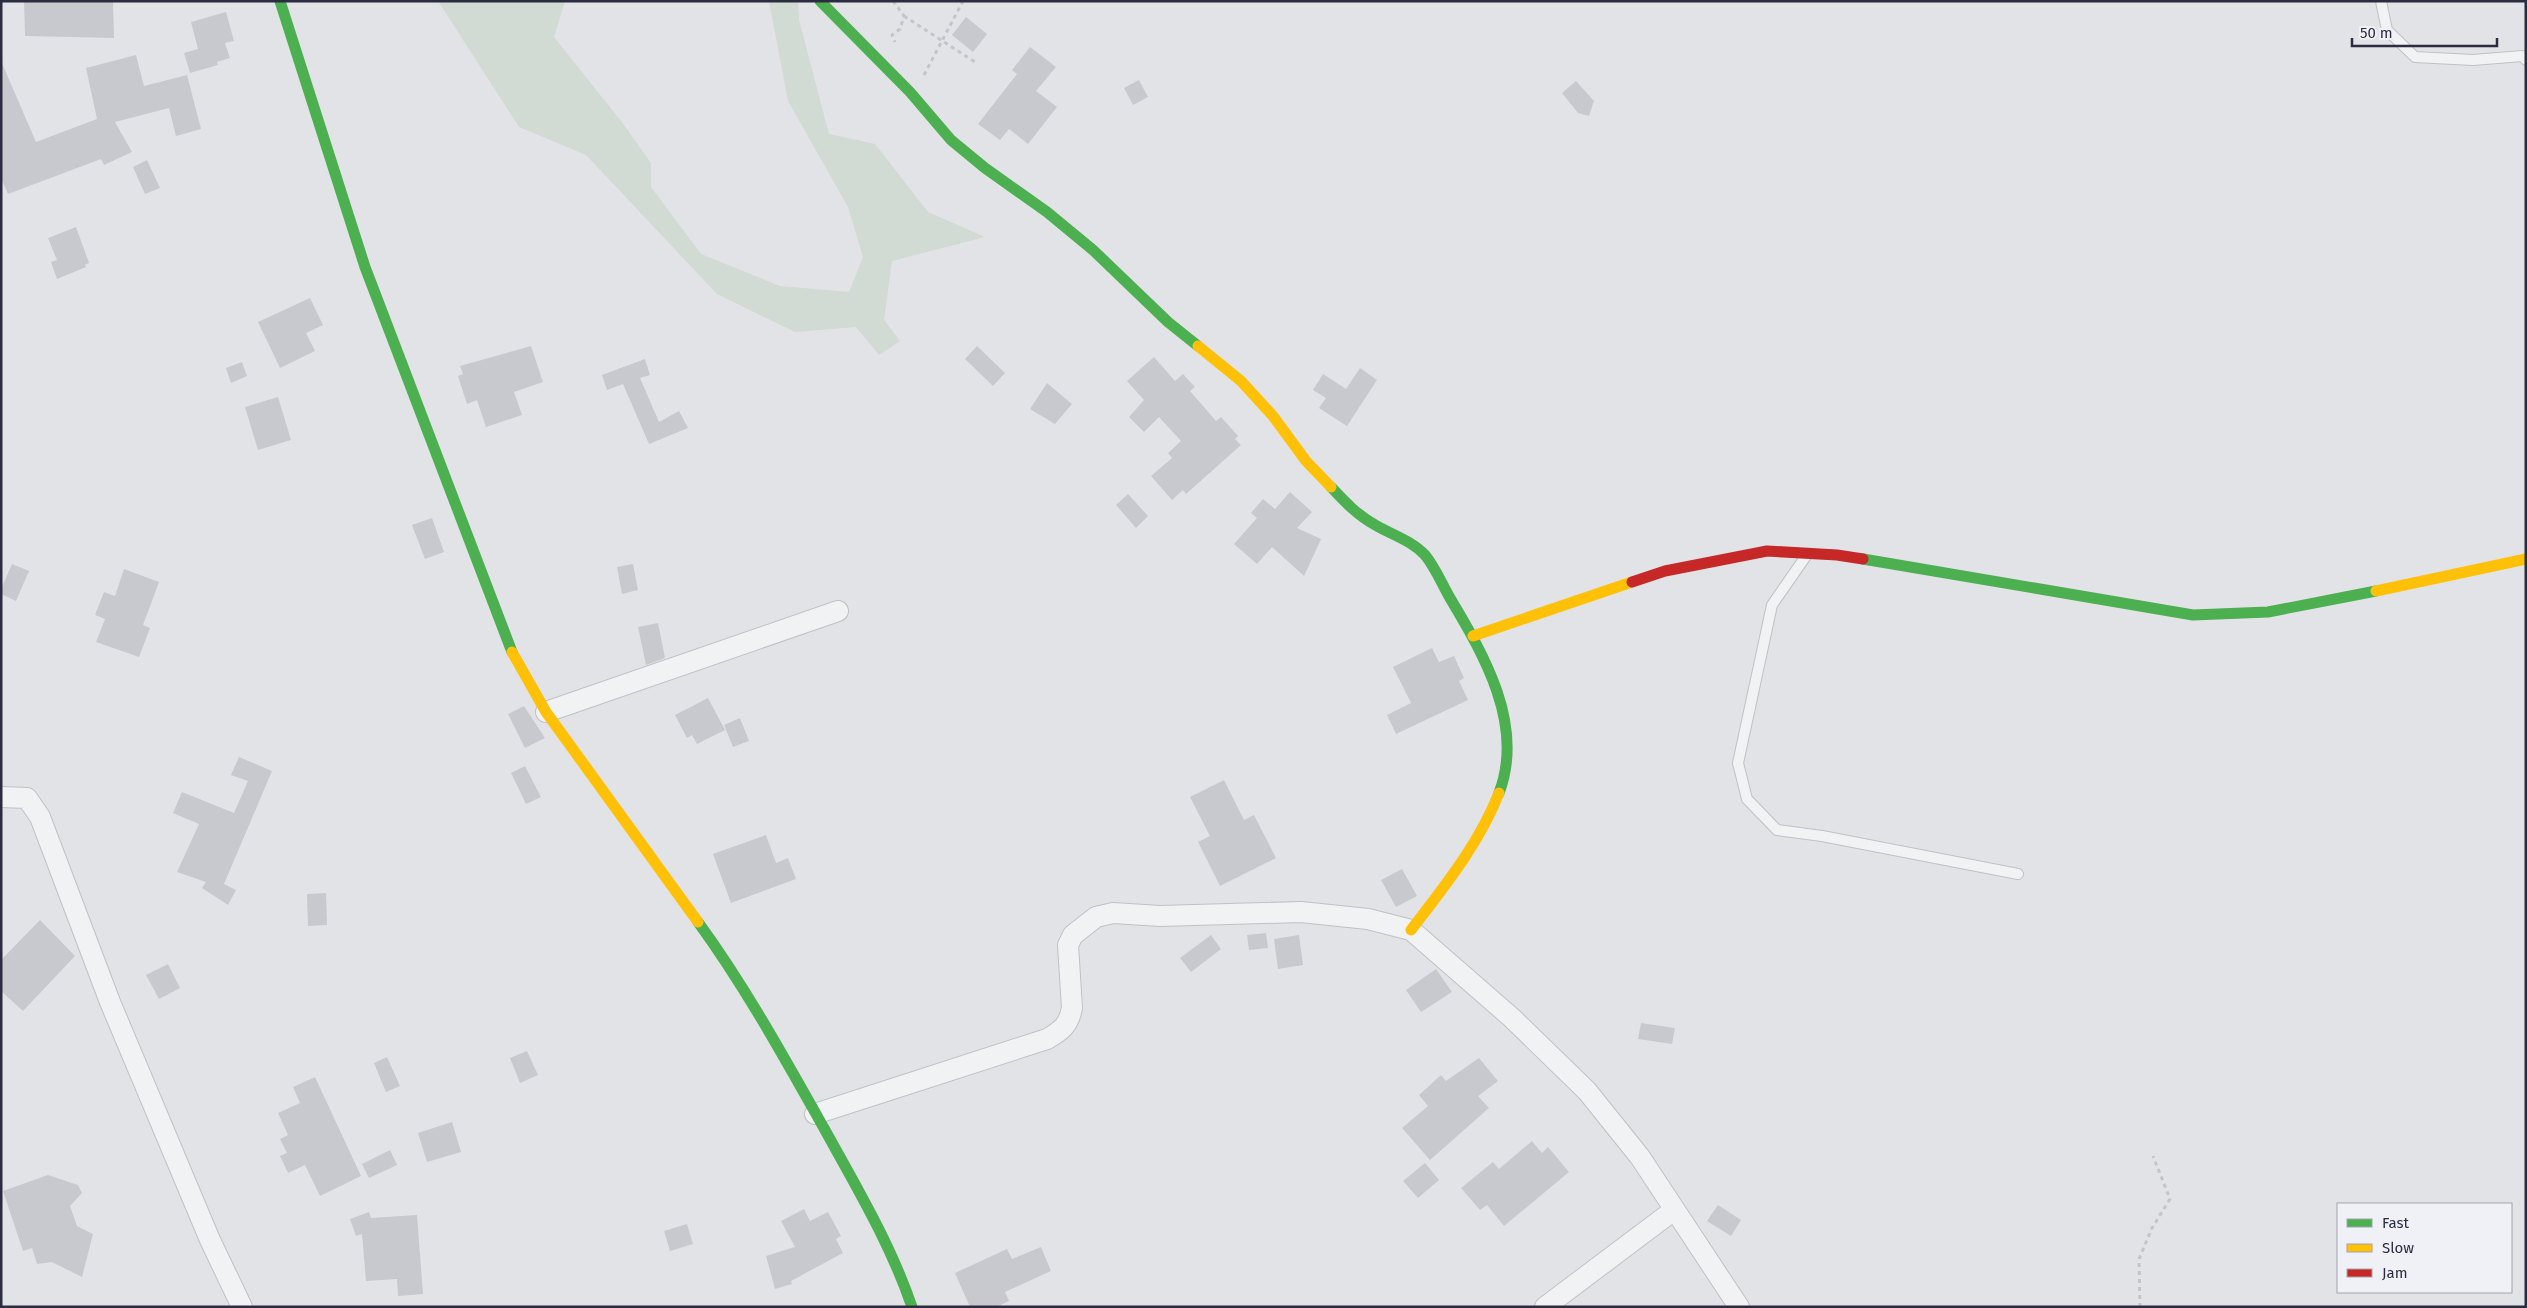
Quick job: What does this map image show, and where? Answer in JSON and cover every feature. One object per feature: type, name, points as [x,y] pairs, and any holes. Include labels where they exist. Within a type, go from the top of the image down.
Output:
[{"type":"street","points":[[280,1],[372,285],[505,637],[520,669],[546,712],[722,955],[767,1026],[865,1202],[900,1272],[912,1307]]},
{"type":"street","points":[[820,1],[915,98],[951,140],[985,168],[1047,212],[1093,250],[1168,322],[1240,381],[1273,416],[1306,461],[1357,514],[1408,541],[1425,555],[1473,636],[1493,680],[1506,722],[1507,756],[1503,782],[1493,808],[1461,865],[1411,930]]},
{"type":"street","points":[[1473,636],[1665,572],[1767,551],[1836,555],[2193,615],[2268,612],[2526,559]]},
{"type":"street","points":[[546,712],[838,611]]},
{"type":"street","points":[[1,797],[27,798],[40,817],[110,1002],[210,1240],[242,1307]]},
{"type":"street","points":[[815,1114],[1047,1039],[1060,1032],[1070,1018],[1072,1008],[1068,946],[1074,935],[1096,916],[1113,913],[1160,916],[1301,912],[1368,919],[1411,930],[1512,1018],[1587,1091],[1640,1157],[1739,1307]]},
{"type":"street","points":[[1545,1307],[1674,1210]]},
{"type":"lane","points":[[2381,1],[2387,30],[2415,57],[2473,60],[2522,56],[2526,60]]},
{"type":"lane","points":[[1808,553],[1772,605],[1738,763],[1747,799],[1777,830],[1822,836],[2018,874]]},
{"type":"path","points":[[893,1],[904,16],[978,64]]},
{"type":"path","points":[[915,98],[941,40],[963,1]]},
{"type":"path","points":[[899,51],[892,35],[900,29],[904,16]]},
{"type":"path","points":[[2140,1307],[2139,1259],[2152,1228],[2170,1199],[2153,1156]]},
{"type":"shaded area","points":[[438,1],[565,1],[554,37],[621,121],[651,163],[651,187],[701,254],[780,286],[849,292],[863,257],[848,207],[788,101],[769,1],[798,1],[799,20],[829,134],[875,144],[928,212],[985,237],[892,261],[884,320],[900,341],[879,355],[856,327],[795,332],[717,294],[586,155],[519,127]]},
{"type":"building","points":[[24,1],[113,1],[114,38],[25,36]]},
{"type":"building","points":[[226,12],[234,41],[225,43],[230,58],[217,62],[218,65],[190,73],[184,53],[198,49],[191,22]]},
{"type":"building","points":[[966,17],[987,34],[973,52],[952,35]]},
{"type":"building","points":[[1030,47],[1056,67],[1036,91],[1057,107],[1028,144],[1009,129],[1000,140],[978,124],[1017,74],[1012,70]]},
{"type":"building","points":[[136,55],[144,86],[187,75],[201,129],[176,136],[169,108],[115,122],[132,152],[104,165],[101,159],[8,194],[1,178],[1,61],[36,142],[97,119],[86,68]]},
{"type":"building","points":[[1139,80],[1148,97],[1133,105],[1124,88]]},
{"type":"building","points":[[1576,81],[1594,101],[1589,116],[1578,113],[1562,93]]},
{"type":"building","points":[[147,160],[160,188],[145,194],[133,167]]},
{"type":"building","points":[[76,227],[89,263],[85,265],[86,267],[57,279],[51,262],[57,260],[48,238]]},
{"type":"building","points":[[310,298],[323,325],[306,333],[315,351],[280,368],[258,322]]},
{"type":"building","points":[[531,346],[543,382],[514,392],[522,415],[486,427],[477,400],[467,404],[458,376],[463,374],[460,366]]},
{"type":"building","points":[[977,346],[1005,373],[993,386],[965,359]]},
{"type":"building","points":[[1154,357],[1175,381],[1183,374],[1195,387],[1190,391],[1216,421],[1221,417],[1238,436],[1235,439],[1241,445],[1186,494],[1183,490],[1172,500],[1151,476],[1172,458],[1168,453],[1181,441],[1159,417],[1144,432],[1129,417],[1144,400],[1127,381]]},
{"type":"building","points":[[645,359],[650,375],[640,378],[659,422],[679,411],[688,428],[649,444],[623,384],[607,390],[602,375]]},
{"type":"building","points":[[242,362],[247,376],[231,383],[226,368]]},
{"type":"building","points":[[1360,368],[1377,380],[1347,426],[1319,408],[1326,398],[1313,390],[1323,374],[1346,389]]},
{"type":"building","points":[[1047,383],[1072,404],[1055,424],[1030,409]]},
{"type":"building","points":[[278,397],[291,440],[258,450],[245,407]]},
{"type":"building","points":[[1290,492],[1312,512],[1297,528],[1321,539],[1304,576],[1272,547],[1257,564],[1234,544],[1257,518],[1251,513],[1263,499],[1275,509]]},
{"type":"building","points":[[1128,494],[1148,516],[1136,528],[1116,505]]},
{"type":"building","points":[[432,518],[444,552],[425,559],[412,525]]},
{"type":"building","points":[[12,564],[29,571],[16,601],[1,594],[1,589]]},
{"type":"building","points":[[633,564],[638,590],[622,594],[617,567]]},
{"type":"building","points":[[124,569],[159,582],[143,625],[150,628],[139,657],[96,642],[105,619],[95,615],[104,592],[115,596]]},
{"type":"building","points":[[658,623],[665,658],[646,665],[638,627]]},
{"type":"building","points":[[1432,648],[1439,662],[1454,656],[1464,678],[1459,681],[1468,700],[1396,734],[1387,715],[1411,703],[1393,667]]},
{"type":"building","points":[[708,698],[725,730],[697,744],[692,735],[687,738],[675,715]]},
{"type":"building","points":[[524,706],[545,738],[525,748],[508,714]]},
{"type":"building","points":[[740,718],[749,741],[733,747],[724,725]]},
{"type":"building","points":[[239,757],[272,771],[224,884],[236,890],[228,905],[202,888],[206,882],[177,872],[199,824],[173,813],[182,792],[234,813],[248,781],[231,775]]},
{"type":"building","points":[[525,766],[541,797],[526,804],[511,773]]},
{"type":"building","points":[[1224,780],[1244,820],[1254,815],[1276,858],[1220,886],[1198,842],[1210,836],[1190,797]]},
{"type":"building","points":[[766,835],[776,863],[788,858],[796,879],[731,903],[713,854]]},
{"type":"building","points":[[1402,869],[1417,896],[1396,907],[1381,880]]},
{"type":"building","points":[[326,893],[327,925],[308,926],[307,894]]},
{"type":"building","points":[[40,920],[75,956],[23,1011],[1,991],[1,960]]},
{"type":"building","points":[[1266,933],[1268,948],[1249,950],[1247,935]]},
{"type":"building","points":[[1211,935],[1221,949],[1191,972],[1180,958]]},
{"type":"building","points":[[1299,935],[1303,965],[1278,969],[1274,939]]},
{"type":"building","points":[[168,964],[180,988],[159,999],[146,975]]},
{"type":"building","points":[[1436,969],[1452,992],[1421,1012],[1406,990]]},
{"type":"building","points":[[1641,1023],[1675,1028],[1672,1044],[1638,1039]]},
{"type":"building","points":[[527,1051],[538,1075],[520,1083],[510,1058]]},
{"type":"building","points":[[387,1057],[400,1086],[386,1092],[374,1063]]},
{"type":"building","points":[[1479,1058],[1498,1081],[1478,1096],[1489,1108],[1430,1160],[1402,1128],[1428,1106],[1419,1095],[1441,1075],[1446,1081]]},
{"type":"building","points":[[315,1077],[361,1176],[320,1196],[305,1165],[288,1173],[280,1156],[287,1153],[280,1139],[288,1135],[278,1113],[300,1103],[293,1087]]},
{"type":"building","points":[[452,1122],[461,1152],[427,1162],[418,1133]]},
{"type":"building","points":[[1532,1141],[1542,1153],[1548,1147],[1569,1172],[1504,1226],[1487,1205],[1480,1210],[1461,1188],[1493,1162],[1499,1169]]},
{"type":"building","points":[[390,1150],[397,1165],[369,1178],[362,1164]]},
{"type":"building","points":[[1425,1163],[1439,1180],[1418,1198],[1403,1181]]},
{"type":"building","points":[[48,1175],[78,1185],[82,1193],[70,1206],[77,1226],[93,1234],[82,1277],[52,1262],[37,1264],[32,1248],[23,1251],[3,1191]]},
{"type":"building","points":[[1718,1205],[1741,1220],[1731,1236],[1707,1221]]},
{"type":"building","points":[[804,1209],[810,1221],[828,1212],[841,1236],[836,1239],[843,1253],[791,1281],[792,1284],[775,1289],[766,1256],[795,1247],[781,1221]]},
{"type":"building","points":[[369,1212],[371,1218],[417,1215],[423,1294],[398,1296],[397,1279],[366,1281],[362,1234],[356,1236],[350,1219]]},
{"type":"building","points":[[687,1224],[693,1244],[670,1251],[664,1231]]},
{"type":"building","points":[[1041,1247],[1051,1271],[1005,1292],[1009,1301],[996,1307],[970,1307],[955,1273],[1007,1249],[1012,1259]]},
{"type":"traffic: fast","points":[[280,1],[365,267],[512,652]]},
{"type":"traffic: fast","points":[[820,1],[910,92],[951,140],[985,168],[1047,212],[1093,250],[1168,322],[1198,346]]},
{"type":"traffic: fast","points":[[1331,487],[1364,518],[1408,542],[1425,555],[1476,643],[1497,691],[1504,716],[1507,742],[1506,767],[1499,793]]},
{"type":"traffic: fast","points":[[1863,559],[2193,615],[2268,612],[2376,591]]},
{"type":"traffic: fast","points":[[698,922],[716,947],[764,1024],[849,1173],[884,1239],[912,1307]]},
{"type":"traffic: slow","points":[[1198,346],[1241,381],[1273,416],[1306,461],[1331,487]]},
{"type":"traffic: slow","points":[[2376,591],[2526,559]]},
{"type":"traffic: slow","points":[[1473,636],[1632,582]]},
{"type":"traffic: slow","points":[[512,652],[546,712],[698,922]]},
{"type":"traffic: slow","points":[[1411,930],[1471,847],[1491,812],[1499,793]]},
{"type":"traffic: jam","points":[[1632,582],[1665,571],[1767,551],[1837,555],[1863,559]]}]
